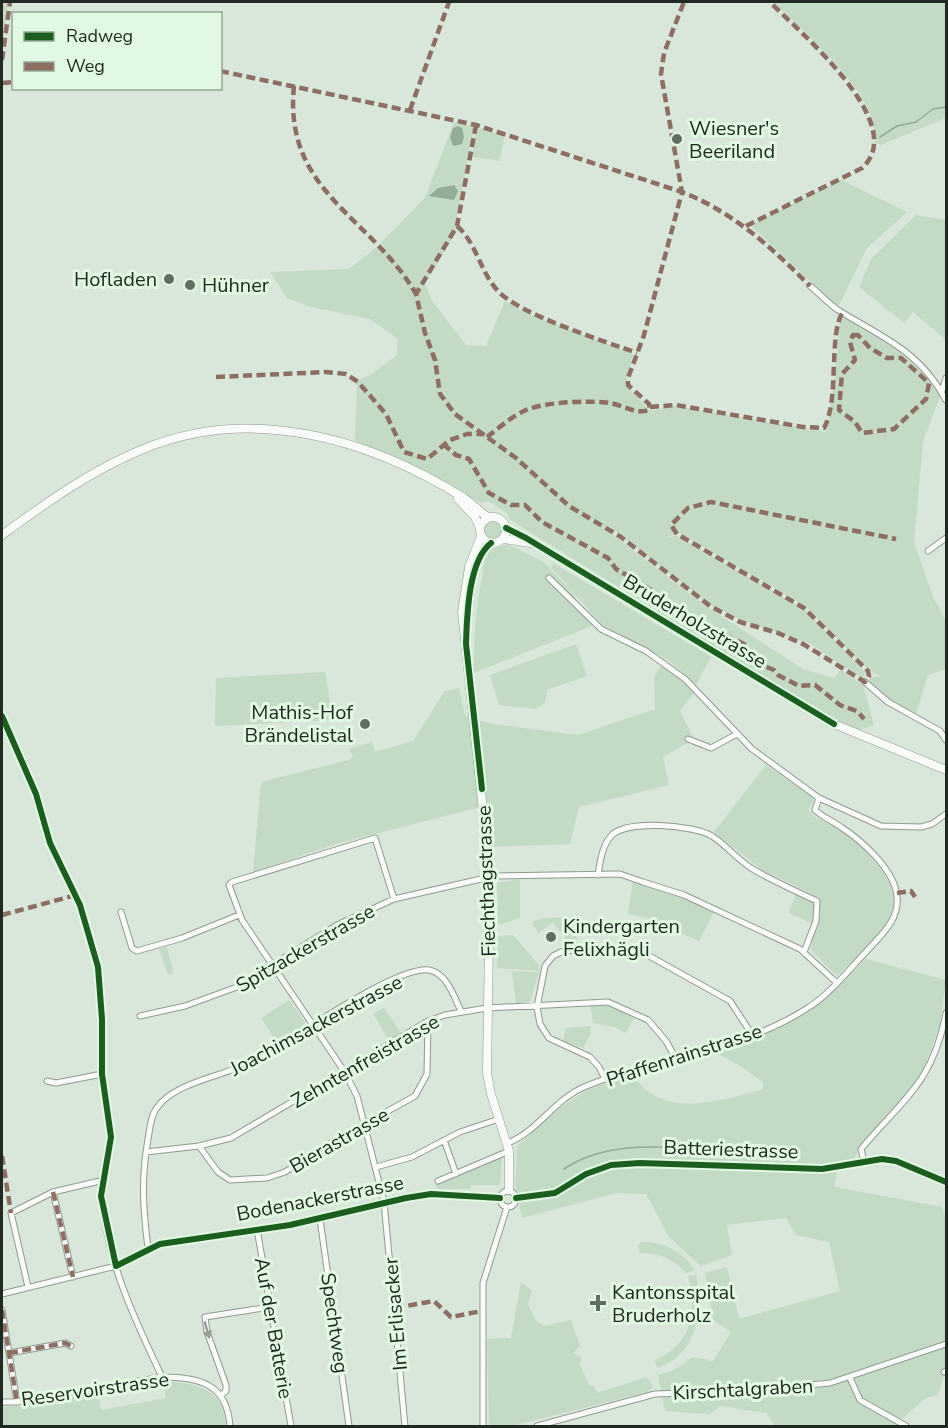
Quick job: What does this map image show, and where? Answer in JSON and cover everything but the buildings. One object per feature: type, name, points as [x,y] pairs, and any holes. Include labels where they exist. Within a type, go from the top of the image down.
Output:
[{"type":"main road","name":"Bruderholzstrasse","points":[[2,535],[51,499],[123,458],[175,437],[234,428],[286,430],[333,439],[392,461],[464,498],[489,518],[499,519],[506,528],[539,545],[834,724],[946,770]]},
{"type":"main road","name":"Bruderholzstrasse","points":[[446,489],[471,511],[481,532],[491,543],[503,539],[539,545]]},
{"type":"main road","points":[[481,532],[489,518]]},
{"type":"main road","points":[[503,539],[506,528]]},
{"type":"main road","name":"Fiechthagstrasse","points":[[481,532],[464,589],[463,619],[490,876],[491,934],[487,1008],[487,1073],[509,1147],[509,1190]]},
{"type":"main road","name":"Fiechthagstrasse","points":[[466,644],[474,575],[483,552],[491,543]]},
{"type":"street","points":[[810,286],[838,310],[881,334],[916,358],[946,400]]},
{"type":"street","points":[[942,392],[946,378]]},
{"type":"street","points":[[928,552],[946,538]]},
{"type":"street","points":[[549,578],[601,629],[646,651],[685,679],[737,735],[765,760],[819,798],[881,826],[921,827],[932,824],[946,814]]},
{"type":"street","points":[[865,682],[888,702],[940,731],[946,740]]},
{"type":"street","points":[[688,739],[711,748],[737,735]]},
{"type":"street","name":"Pfaffenrainstrasse","points":[[509,1147],[562,1100],[582,1088],[605,1079],[753,1036],[806,1009],[837,983],[894,918],[898,907],[897,893],[891,878],[871,853],[842,827],[814,810],[819,798]]},
{"type":"street","points":[[597,875],[603,850],[611,836],[624,827],[655,825],[702,832],[712,836],[750,867],[817,901],[816,921],[804,952]]},
{"type":"street","name":"Im Erlisacker","points":[[394,899],[375,838],[230,883],[229,889],[239,915],[271,966],[344,1071],[357,1096],[366,1123],[384,1202],[405,1426]]},
{"type":"street","name":"Spitzackerstrasse","points":[[140,1016],[212,998],[237,987],[337,925],[394,899],[490,876],[620,874],[684,895],[804,952],[837,983]]},
{"type":"street","points":[[121,912],[132,948],[137,951],[182,938],[239,915]]},
{"type":"street","points":[[605,1079],[599,1066],[590,1057],[549,1038],[540,1024],[537,1007],[544,966],[553,956],[563,951],[627,949],[658,960],[730,1001],[753,1036]]},
{"type":"street","name":"Joachimsackerstrasse","points":[[148,1248],[141,1187],[155,1111],[166,1096],[176,1090],[239,1068],[385,983],[426,970],[444,978],[461,1011]]},
{"type":"street","name":"Zehntenfreistrasse","points":[[146,1152],[199,1146],[231,1138],[428,1021],[461,1011],[608,1002],[648,1020],[660,1032],[676,1059]]},
{"type":"street","points":[[864,1162],[861,1149],[911,1097],[928,1070],[945,1031],[946,1013]]},
{"type":"street","name":"Bierastrasse","points":[[199,1146],[223,1177],[239,1181],[267,1178],[285,1172],[366,1123],[407,1102],[422,1087],[427,1074],[428,1021]]},
{"type":"street","points":[[46,1081],[56,1083],[102,1072],[111,1137],[101,1196],[116,1266],[128,1305],[162,1377]]},
{"type":"street","points":[[376,1167],[412,1157],[444,1140],[499,1119]]},
{"type":"street","points":[[444,1140],[456,1174]]},
{"type":"street","points":[[438,1181],[509,1147]]},
{"type":"street","name":"Batteriestrasse","points":[[516,1198],[555,1193],[586,1174],[626,1163],[822,1169],[864,1162],[896,1161],[946,1182]]},
{"type":"street","points":[[28,1287],[11,1213],[54,1192],[104,1180]]},
{"type":"street","points":[[509,1190],[516,1198],[512,1206],[507,1207],[500,1198],[502,1193],[509,1190]]},
{"type":"street","points":[[54,1192],[73,1276]]},
{"type":"street","name":"Bodenackerstrasse","points":[[2,1294],[116,1266],[148,1248],[166,1242],[320,1219],[384,1202],[430,1194],[500,1198]]},
{"type":"street","points":[[483,1426],[483,1283],[507,1207]]},
{"type":"street","name":"Spechtweg","points":[[320,1219],[349,1426]]},
{"type":"street","name":"Auf der Batterie","points":[[257,1229],[291,1426]]},
{"type":"street","points":[[230,1426],[228,1407],[221,1395],[226,1391],[226,1385],[207,1332],[205,1317],[270,1307]]},
{"type":"street","points":[[2,1310],[17,1402]]},
{"type":"street","points":[[9,1353],[65,1343],[71,1346]]},
{"type":"street","name":"Kirschtalgraben","points":[[537,1426],[655,1394],[796,1388],[850,1378],[946,1344]]},
{"type":"street","name":"Reservoirstrasse","points":[[2,1402],[17,1402],[162,1377],[193,1379],[221,1395]]},
{"type":"street","points":[[850,1378],[860,1400],[906,1426]]},
{"type":"shaded area","points":[[2,2],[8,2],[2,48]]},
{"type":"shaded area","points":[[773,2],[946,2],[946,118],[881,145],[875,143],[869,111],[852,83],[826,53]]},
{"type":"shaded area","points":[[454,122],[473,127],[455,228],[457,231],[425,283],[432,301],[466,345],[486,346],[505,301],[522,311],[633,354],[626,385],[650,411],[676,406],[826,432],[835,380],[840,319],[847,316],[892,344],[919,365],[941,394],[923,441],[914,543],[934,599],[946,621],[946,669],[928,675],[916,714],[895,703],[870,684],[870,677],[882,677],[869,670],[804,605],[678,532],[669,537],[677,536],[803,608],[865,672],[864,680],[811,644],[743,621],[709,604],[607,525],[604,528],[707,607],[803,669],[834,678],[841,670],[863,685],[874,725],[857,731],[807,704],[509,519],[507,513],[488,501],[481,503],[396,458],[355,441],[357,381],[372,374],[397,355],[398,339],[370,319],[311,307],[287,298],[270,272],[349,269],[376,248],[425,198]]},
{"type":"shaded area","points":[[458,126],[462,128],[464,137],[462,144],[453,146],[450,137],[453,128]]},
{"type":"shaded area","points":[[481,128],[504,136],[500,161],[472,157],[477,130]]},
{"type":"shaded area","points":[[841,180],[907,212],[867,248],[838,307],[750,225]]},
{"type":"shaded area","points":[[454,185],[458,191],[454,200],[429,196],[438,188]]},
{"type":"shaded area","points":[[916,215],[946,220],[946,340],[913,312],[904,323],[859,287],[871,259]]},
{"type":"shaded area","points":[[493,521],[500,524],[503,531],[500,538],[493,541],[486,538],[483,531],[486,524]]},
{"type":"shaded area","points":[[507,544],[544,562],[573,593],[592,626],[473,673],[476,614],[486,551]]},
{"type":"shaded area","points":[[553,563],[711,657],[696,685],[668,660],[601,624],[551,567]]},
{"type":"shaded area","points":[[576,644],[587,676],[547,690],[545,703],[535,709],[499,705],[490,675]]},
{"type":"shaded area","points":[[663,663],[694,693],[680,711],[694,739],[663,757],[669,785],[579,807],[570,844],[490,847],[488,805],[336,844],[253,872],[261,782],[349,760],[353,757],[349,749],[372,742],[375,752],[413,741],[445,691],[459,688],[465,716],[492,724],[578,735],[655,709],[654,677]]},
{"type":"shaded area","points":[[325,672],[333,720],[215,726],[216,678]]},
{"type":"shaded area","points":[[766,765],[815,799],[808,809],[811,813],[851,837],[875,862],[888,880],[893,896],[893,911],[887,925],[878,938],[837,976],[811,950],[818,897],[762,870],[714,832]]},
{"type":"shaded area","points":[[520,879],[520,918],[498,925],[497,883]]},
{"type":"shaded area","points":[[633,881],[668,891],[714,912],[699,941],[647,918],[628,914]]},
{"type":"shaded area","points":[[796,892],[815,902],[813,924],[789,913]]},
{"type":"shaded area","points":[[576,917],[577,946],[569,947],[568,941],[553,922],[538,933],[532,922],[543,918]]},
{"type":"shaded area","points":[[513,935],[539,965],[539,971],[497,968],[498,936]]},
{"type":"shaded area","points":[[167,947],[173,971],[168,975],[159,949]]},
{"type":"shaded area","points":[[866,959],[946,980],[940,1025],[919,1082],[858,1149],[855,1158],[837,1169],[835,1187],[942,1207],[946,1220],[946,1369],[938,1395],[926,1398],[894,1426],[775,1426],[766,1413],[720,1406],[709,1414],[665,1411],[658,1375],[672,1371],[693,1357],[713,1361],[731,1332],[713,1320],[705,1273],[727,1267],[739,1319],[840,1291],[829,1242],[796,1235],[786,1218],[727,1225],[732,1255],[701,1266],[669,1237],[646,1194],[616,1193],[522,1218],[515,1182],[517,1146],[557,1110],[585,1091],[632,1074],[644,1089],[659,1098],[675,1103],[710,1102],[763,1089],[763,1082],[715,1052],[755,1038],[808,1013]]},
{"type":"shaded area","points":[[512,971],[539,972],[530,1002],[516,1004]]},
{"type":"shaded area","points":[[289,1000],[305,1022],[304,1027],[278,1044],[261,1018]]},
{"type":"shaded area","points":[[603,1005],[616,1008],[634,1018],[626,1033],[615,1027],[593,1023],[591,1006]]},
{"type":"shaded area","points":[[384,1008],[401,1033],[389,1040],[373,1014]]},
{"type":"shaded area","points":[[590,1026],[591,1034],[583,1048],[563,1041],[566,1028]]},
{"type":"shaded area","points":[[502,1157],[500,1185],[471,1185],[470,1189],[437,1189],[435,1184]]},
{"type":"shaded area","points":[[642,1242],[650,1242],[672,1249],[695,1270],[686,1273],[665,1257],[640,1253],[638,1245]]},
{"type":"shaded area","points":[[696,1274],[699,1302],[694,1330],[681,1353],[671,1362],[657,1368],[655,1360],[667,1354],[677,1345],[689,1326],[692,1302],[688,1276]]},
{"type":"shaded area","points":[[521,1282],[532,1291],[528,1304],[535,1320],[544,1326],[571,1320],[580,1346],[573,1353],[581,1357],[580,1365],[589,1385],[594,1386],[597,1393],[646,1377],[651,1382],[652,1388],[647,1392],[512,1426],[489,1426],[487,1339],[511,1338]]},
{"type":"shaded area","points":[[163,1381],[197,1386],[206,1390],[220,1403],[226,1426],[2,1426],[2,1406],[19,1406],[98,1392],[101,1410],[166,1398]]},
{"type":"waterway","points":[[880,137],[897,126],[916,122],[933,109],[946,107]]},
{"type":"waterway","points":[[564,1169],[590,1156],[617,1149],[646,1147],[764,1157],[792,1157]]},
{"type":"marked path","points":[[2,60],[10,2]]},
{"type":"marked path","points":[[410,110],[449,2]]},
{"type":"marked path","points":[[487,437],[521,413],[544,405],[591,402],[610,403],[635,411],[650,409],[649,404],[628,385],[628,378],[644,335],[682,192],[661,74],[664,53],[684,2]]},
{"type":"marked path","points":[[746,226],[862,168],[873,149],[872,128],[862,104],[845,79],[770,2]]},
{"type":"marked path","points":[[222,71],[476,125],[682,192],[701,200],[735,220],[781,258],[810,286]]},
{"type":"marked path","points":[[2,83],[12,82]]},
{"type":"marked path","points":[[294,86],[294,122],[302,152],[316,178],[397,267],[416,294]]},
{"type":"marked path","points":[[476,125],[457,226],[416,294],[425,333],[435,360],[440,394],[455,414],[516,458],[569,506],[621,537],[710,606],[740,622],[778,633],[803,644],[865,682],[869,676],[868,671],[804,608],[677,534],[671,525],[688,508],[711,502],[896,539]]},
{"type":"marked path","points":[[457,226],[469,241],[487,276],[499,292],[510,301],[564,327],[637,353]]},
{"type":"marked path","points":[[650,407],[676,405],[803,427],[824,428],[832,401],[836,335],[843,312]]},
{"type":"marked path","points":[[853,335],[858,335],[870,348],[887,358],[901,358],[929,383],[926,399],[894,429],[862,433],[855,422],[839,410],[842,374],[855,360],[850,342],[853,335]]},
{"type":"marked path","points":[[216,377],[326,372],[346,374],[358,382],[386,414],[404,452],[427,459],[450,440],[467,434],[482,434]]},
{"type":"marked path","points":[[443,444],[456,455],[469,459],[489,493],[511,505],[525,505],[542,522],[608,558],[616,569],[628,576],[632,582],[645,586],[691,619],[744,644],[759,664],[774,670],[778,675],[799,686],[815,685],[840,705],[857,711],[864,719]]},
{"type":"marked path","points":[[897,893],[911,891],[915,897]]},
{"type":"marked path","points":[[2,915],[76,895]]},
{"type":"marked path","points":[[2,1156],[11,1213]]},
{"type":"marked path","points":[[53,1192],[73,1277]]},
{"type":"marked path","points":[[395,1308],[434,1301],[451,1317],[482,1311]]},
{"type":"marked path","points":[[2,1310],[17,1402]]},
{"type":"marked path","points":[[9,1353],[65,1343],[71,1346]]},
{"type":"cycle path","points":[[506,528],[834,724]]},
{"type":"cycle path","points":[[482,789],[466,632],[473,575],[483,551],[491,543]]},
{"type":"cycle path","points":[[2,716],[36,794],[50,843],[80,905],[98,967],[102,1019],[102,1074],[111,1137],[101,1196],[116,1266],[160,1244],[290,1225],[406,1198],[431,1194],[500,1198]]},
{"type":"cycle path","points":[[516,1198],[555,1193],[586,1174],[611,1165],[640,1163],[822,1169],[882,1159],[896,1161],[946,1182]]},
{"type":"place","name":"Wiesner's Beeriland","points":[[677,139]]},
{"type":"place","name":"Hofladen","points":[[169,279]]},
{"type":"place","name":"Hühner","points":[[190,285]]},
{"type":"place","name":"Mathis-Hof Brändelistal","points":[[365,724]]},
{"type":"place","name":"Kindergarten Felixhägli","points":[[551,937]]},
{"type":"place","name":"Kantonsspital Bruderholz","points":[[598,1303]]}]
